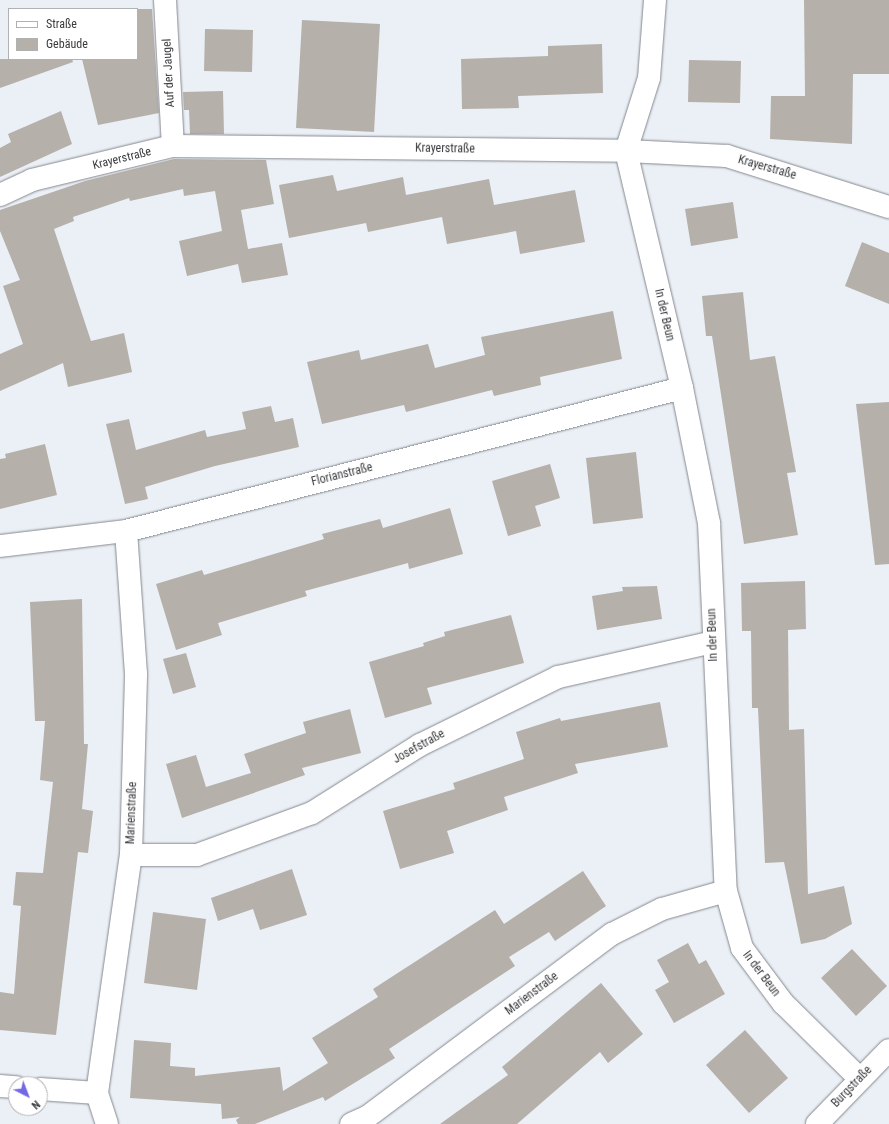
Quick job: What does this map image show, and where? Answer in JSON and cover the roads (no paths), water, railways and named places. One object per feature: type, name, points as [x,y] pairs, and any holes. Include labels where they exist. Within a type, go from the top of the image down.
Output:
[{"type":"street","name":"Auf der Jaugel","points":[[165,0],[173,146]]},
{"type":"street","points":[[626,152],[649,78],[655,0]]},
{"type":"street","name":"Krayerstraße","points":[[0,195],[32,180],[173,146],[626,152],[727,156],[889,207]]},
{"type":"street","name":"In der Beun","points":[[626,152],[682,388],[709,523],[712,642],[726,891],[742,948],[783,1003],[860,1079]]},
{"type":"street","name":"Florianstraße","points":[[0,546],[126,531],[682,388]]},
{"type":"street","name":"Marienstraße","points":[[106,1124],[97,1093],[131,855],[136,674],[126,531]]},
{"type":"street","name":"Josefstraße","points":[[131,855],[204,852],[312,813],[420,745],[558,677],[712,642]]},
{"type":"street","name":"Marienstraße","points":[[351,1124],[367,1116],[612,934],[662,908],[726,891]]},
{"type":"street","name":"Burgstraße","points":[[817,1124],[889,1050]]},
{"type":"street","points":[[48,1090],[97,1093]]}]
